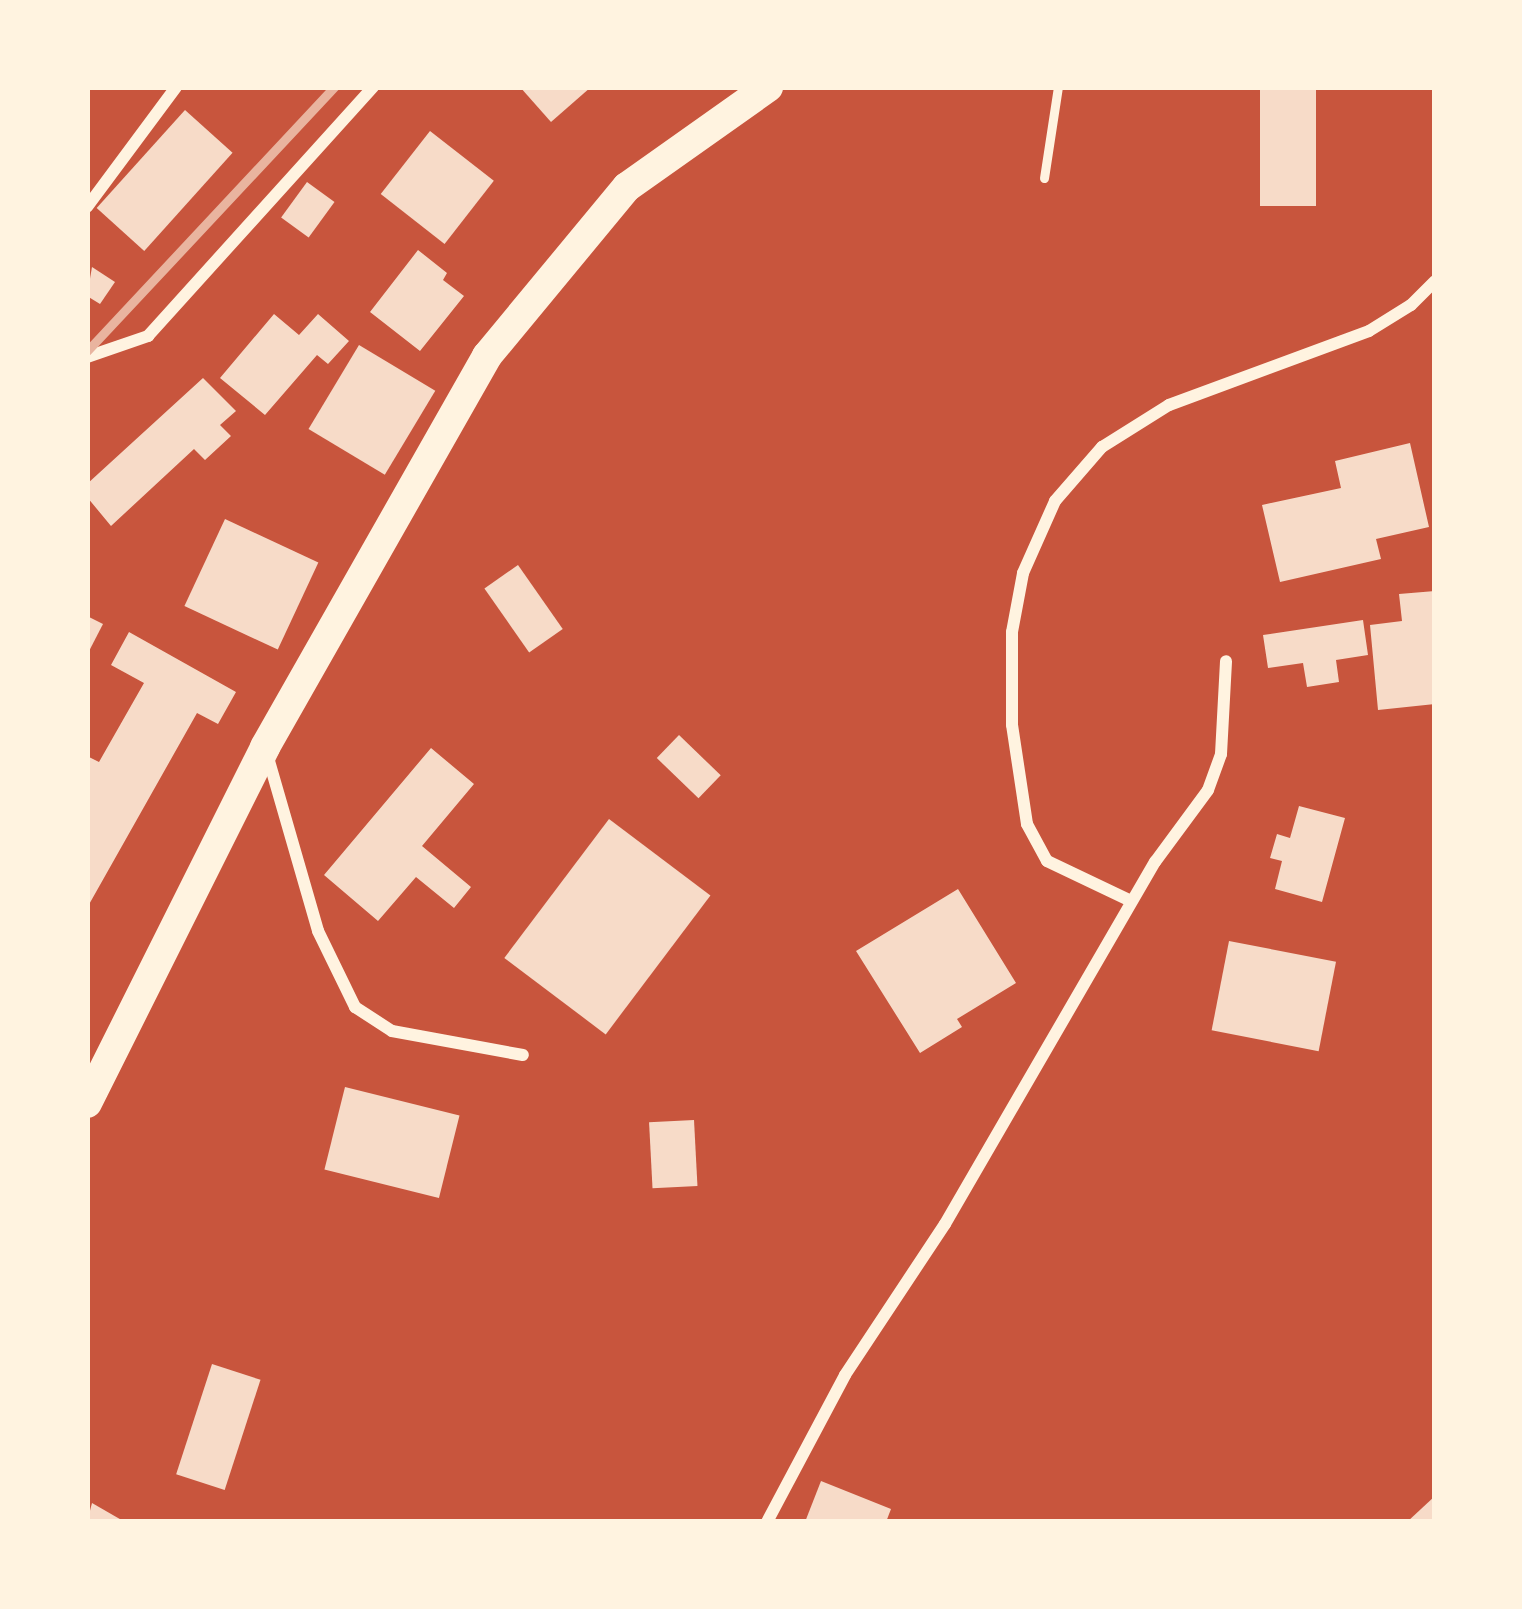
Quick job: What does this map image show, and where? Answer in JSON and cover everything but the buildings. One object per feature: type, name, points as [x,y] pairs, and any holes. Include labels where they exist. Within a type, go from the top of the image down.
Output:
[{"type":"main road","points":[[87,1103],[265,747],[487,356],[627,187],[768,87]]},
{"type":"street","points":[[87,208],[176,87]]},
{"type":"street","points":[[87,357],[148,336],[373,87]]},
{"type":"street","points":[[1132,901],[1047,861],[1027,824],[1012,725],[1012,632],[1023,573],[1055,500],[1102,446],[1169,405],[1369,331],[1411,305],[1435,281]]},
{"type":"street","points":[[767,1522],[845,1376],[1013,1112],[1132,901],[1208,790],[1222,754],[1226,661]]},
{"type":"street","points":[[265,747],[318,931],[356,1007],[392,1031],[523,1055]]},
{"type":"lane","points":[[1043,178],[1058,87]]},
{"type":"railway","points":[[87,351],[334,87]]}]
